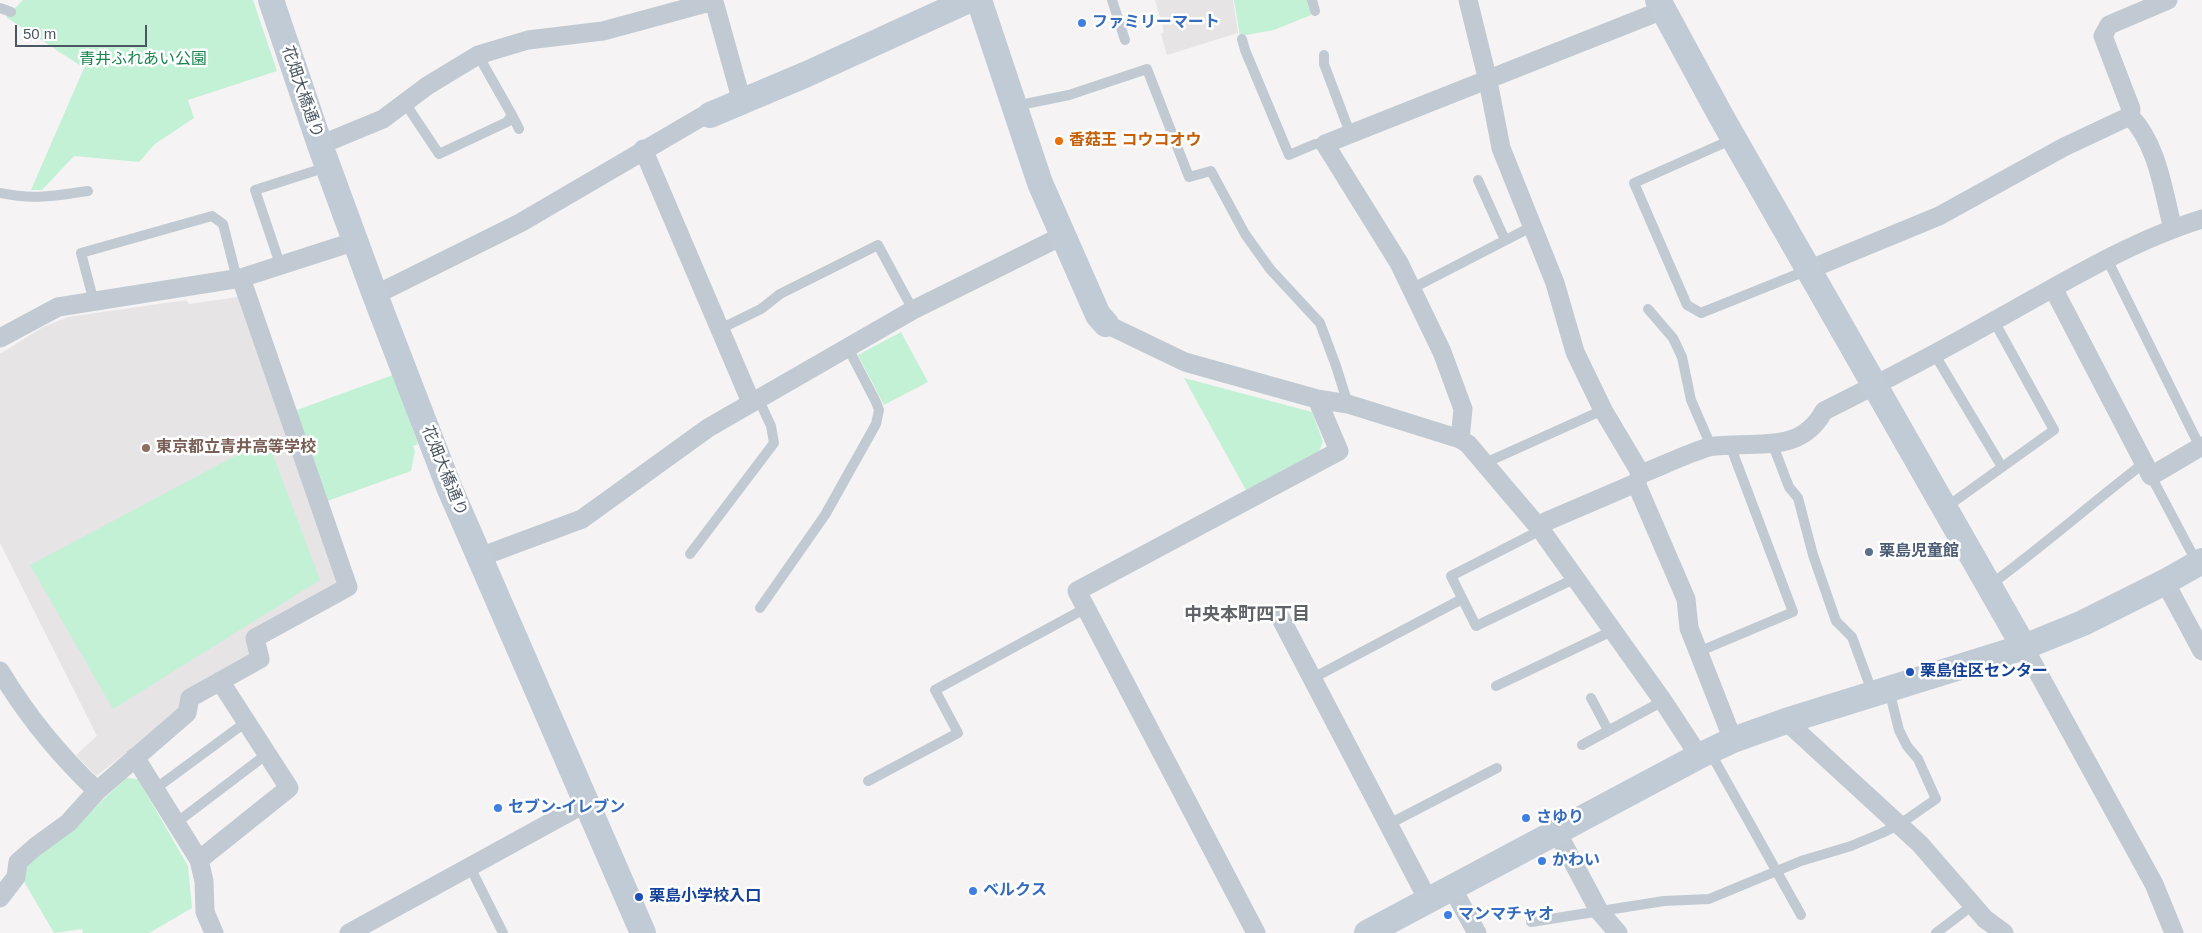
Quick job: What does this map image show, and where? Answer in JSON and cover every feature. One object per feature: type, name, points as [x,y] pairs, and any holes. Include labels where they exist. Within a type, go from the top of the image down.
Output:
[{"type":"street","name":"花畑大橋通り","points":[[270,0],[356,241],[449,486],[643,933]]},
{"type":"street","points":[[376,295],[520,223],[643,149],[704,116],[742,102],[969,0]]},
{"type":"street","points":[[978,0],[1040,183],[1098,315],[1106,324],[1185,362],[1317,399],[1348,404],[1460,439],[1468,444],[1540,530],[1663,701],[1704,754]]},
{"type":"street","points":[[1468,0],[1488,81],[1501,148],[1555,283],[1575,352],[1638,479],[1686,599],[1689,628],[1733,740]]},
{"type":"street","points":[[2130,116],[2131,109],[2103,36],[2109,25],[2168,0]]},
{"type":"street","points":[[325,156],[383,119],[427,86],[478,55],[528,40],[603,31],[706,3],[714,5],[742,102]]},
{"type":"street","points":[[1460,439],[1463,409],[1442,352],[1398,263],[1325,144],[1488,81],[1660,5],[1808,270],[2024,647],[2154,884],[2174,933]]},
{"type":"street","points":[[2130,116],[2142,128],[2152,149],[2173,229]]},
{"type":"street","points":[[1808,270],[1939,216],[2064,147],[2130,116]]},
{"type":"street","points":[[643,149],[720,329],[755,400]]},
{"type":"street","points":[[1540,530],[1545,522],[1711,446],[1790,441],[1807,433],[1817,423],[1824,411],[1935,355],[2107,259],[2173,229],[2202,219]]},
{"type":"street","points":[[480,557],[582,519],[708,428],[755,400],[913,310],[1062,236]]},
{"type":"street","points":[[0,338],[58,307],[239,278],[356,241]]},
{"type":"street","points":[[0,898],[16,877],[18,862],[34,847],[68,823],[97,791],[187,713],[190,698],[260,659],[255,638],[348,587],[239,278]]},
{"type":"street","points":[[2053,288],[2148,469],[2201,446]]},
{"type":"street","points":[[1256,933],[1077,591],[1339,451],[1317,399]]},
{"type":"street","points":[[1381,930],[1428,900],[1733,740],[1786,721],[2024,647],[2084,623],[2200,562]]},
{"type":"street","points":[[2165,582],[2202,651]]},
{"type":"street","points":[[1278,613],[1428,900]]},
{"type":"street","points":[[0,671],[19,702],[67,763],[97,791]]},
{"type":"street","points":[[199,860],[289,788],[220,681]]},
{"type":"street","points":[[1786,721],[1900,824],[1986,919],[2004,933]]},
{"type":"street","points":[[135,757],[199,860],[204,881],[205,912],[214,933]]},
{"type":"street","points":[[349,933],[586,803]]},
{"type":"street","points":[[1557,832],[1599,911],[1618,933]]},
{"type":"street","points":[[1452,888],[1478,933]]},
{"type":"lane","points":[[1112,0],[1125,40]]},
{"type":"lane","points":[[1312,0],[1315,11]]},
{"type":"lane","points":[[0,8],[11,12]]},
{"type":"lane","points":[[1242,39],[1289,155],[1315,144],[1325,144]]},
{"type":"lane","points":[[478,55],[519,129]]},
{"type":"lane","points":[[1324,55],[1324,64],[1350,133]]},
{"type":"lane","points":[[1014,106],[1069,94],[1147,69],[1188,176],[1211,171],[1245,234],[1270,269],[1320,323],[1348,404]]},
{"type":"lane","points":[[405,103],[439,154],[507,122],[512,115]]},
{"type":"lane","points":[[1734,139],[1634,183],[1687,306],[1701,312],[1808,270]]},
{"type":"lane","points":[[281,266],[255,190],[325,156]]},
{"type":"lane","points":[[1478,180],[1505,240]]},
{"type":"lane","points":[[0,193],[23,198],[52,197],[88,191]]},
{"type":"lane","points":[[94,302],[81,253],[212,216],[223,224],[239,278]]},
{"type":"lane","points":[[1411,290],[1533,226]]},
{"type":"lane","points":[[720,329],[762,309],[780,294],[878,245],[913,310]]},
{"type":"lane","points":[[2107,259],[2201,446]]},
{"type":"lane","points":[[1648,309],[1673,338],[1682,357],[1691,400],[1711,446]]},
{"type":"lane","points":[[1945,508],[2054,430],[1994,321]]},
{"type":"lane","points":[[760,608],[825,515],[878,417],[876,402],[848,348]]},
{"type":"lane","points":[[1935,355],[2002,467]]},
{"type":"lane","points":[[690,554],[774,443],[771,426],[755,400]]},
{"type":"lane","points":[[1485,464],[1603,410]]},
{"type":"lane","points":[[1531,922],[1664,901],[1709,899],[1800,861],[1851,846],[1900,824],[1936,799],[1918,758],[1907,746],[1852,637],[1836,621],[1813,555],[1798,498],[1789,487],[1776,453],[1775,443]]},
{"type":"lane","points":[[1698,652],[1793,612],[1730,445]]},
{"type":"lane","points":[[1989,585],[2025,559],[2085,508],[2148,469],[2200,562]]},
{"type":"lane","points":[[1540,530],[1451,576],[1476,626],[1576,578]]},
{"type":"lane","points":[[1313,678],[1462,599]]},
{"type":"lane","points":[[868,781],[958,733],[935,690],[1086,608]]},
{"type":"lane","points":[[1496,686],[1612,631]]},
{"type":"lane","points":[[1591,698],[1608,730]]},
{"type":"lane","points":[[1582,745],[1663,701]]},
{"type":"lane","points":[[155,789],[246,722]]},
{"type":"lane","points":[[176,823],[267,754]]},
{"type":"lane","points":[[1704,754],[1777,872],[1801,915]]},
{"type":"lane","points":[[1389,824],[1497,768]]},
{"type":"lane","points":[[470,867],[503,933]]},
{"type":"lane","points":[[1936,933],[1973,905]]},
{"type":"shaded area","points":[[1155,0],[1233,0],[1238,33],[1167,55],[1161,34],[1164,32]]},
{"type":"shaded area","name":"東京都立青井高等学校","points":[[238,297],[341,585],[246,634],[253,651],[252,656],[96,776],[76,755],[97,736],[0,543],[0,354],[43,327],[68,317],[186,300],[189,304]]},
{"type":"green space","name":"青井ふれあい公園","points":[[23,0],[253,0],[277,71],[188,100],[194,118],[155,144],[139,162],[74,156],[42,190],[31,190],[84,68],[6,17]]},
{"type":"green space","points":[[1234,0],[1307,0],[1311,15],[1274,30],[1240,36]]},
{"type":"green space","points":[[901,332],[928,382],[884,405],[858,355]]},
{"type":"green space","points":[[393,375],[418,444],[413,446],[415,451],[411,471],[327,501],[294,411]]},
{"type":"green space","points":[[1184,378],[1312,412],[1323,442],[1319,451],[1246,490]]},
{"type":"green space","points":[[267,439],[320,580],[113,709],[30,565]]},
{"type":"green space","points":[[126,778],[138,779],[188,866],[192,908],[149,933],[83,933],[82,929],[54,933],[22,878],[22,864],[66,835]]},
{"type":"place","name":"ファミリーマート","points":[[1082,23]]},
{"type":"place","name":"香菇王 コウコオウ","points":[[1059,141]]},
{"type":"place","name":"東京都立青井高等学校","points":[[146,448]]},
{"type":"place","name":"栗島児童館","points":[[1869,552]]},
{"type":"place","name":"栗島住区センター","points":[[1910,672]]},
{"type":"place","name":"セブン-イレブン","points":[[498,808]]},
{"type":"place","name":"さゆり","points":[[1526,818]]},
{"type":"place","name":"かわい","points":[[1542,861]]},
{"type":"place","name":"ベルクス","points":[[973,891]]},
{"type":"place","name":"栗島小学校入口","points":[[639,897]]},
{"type":"place","name":"マンマチャオ","points":[[1448,915]]},
{"type":"district","name":"中央本町四丁目","points":[[1247,615]]}]
